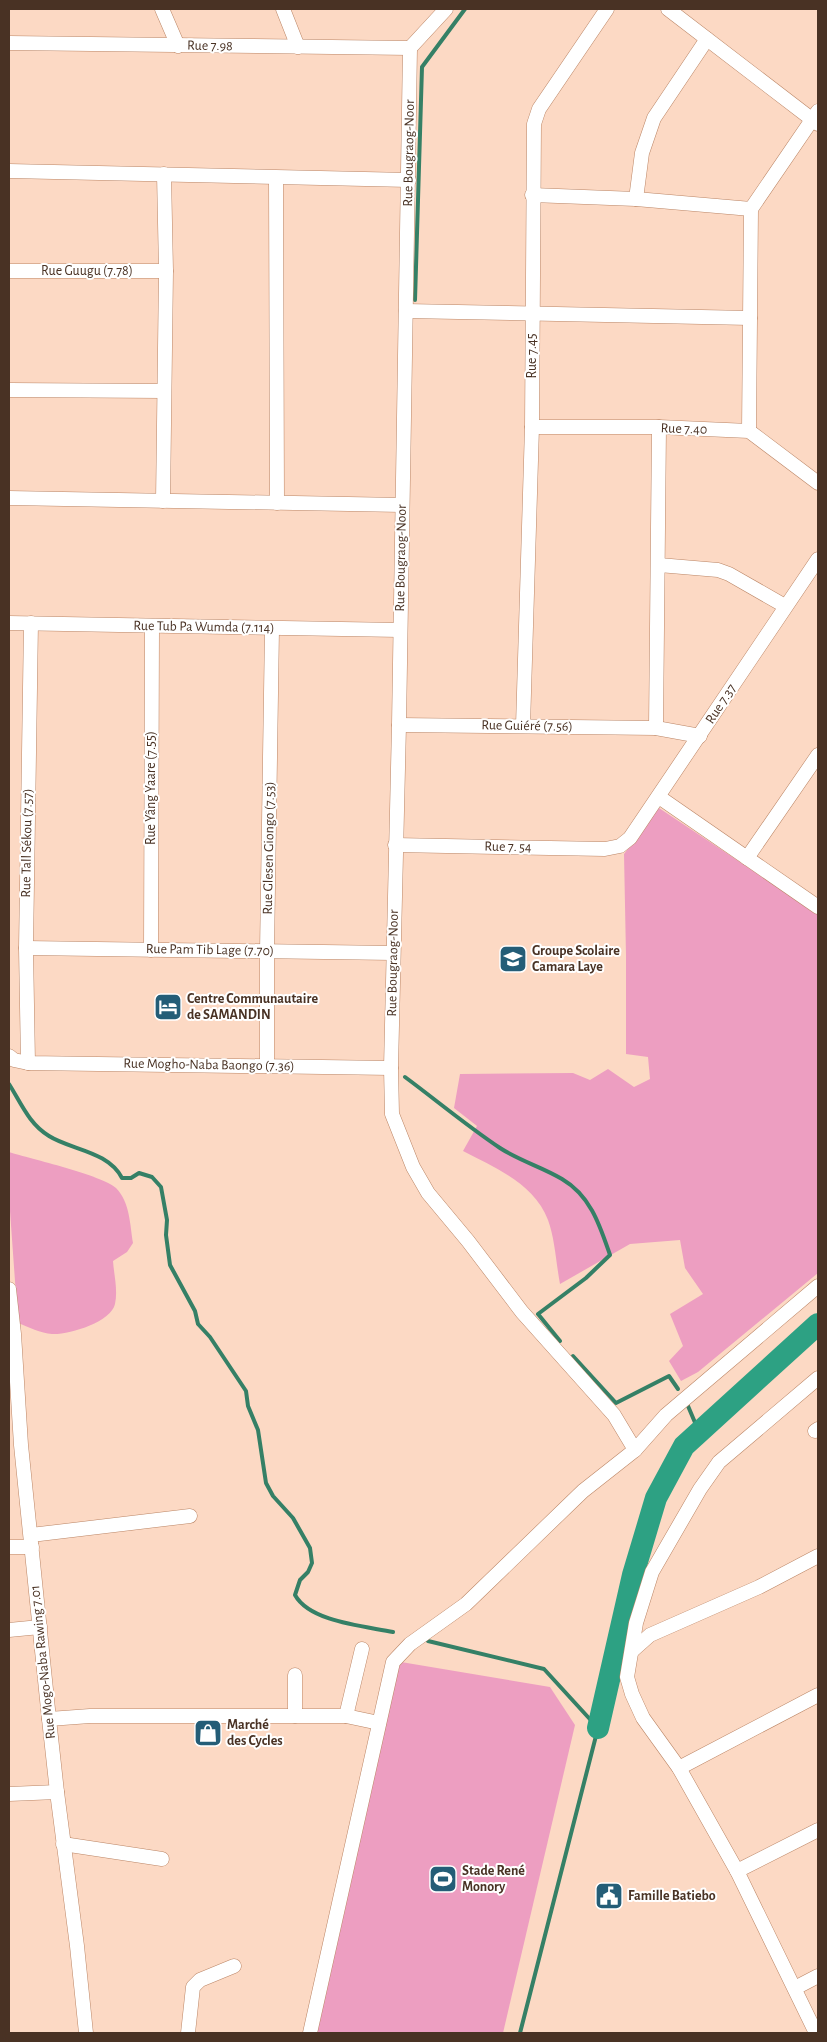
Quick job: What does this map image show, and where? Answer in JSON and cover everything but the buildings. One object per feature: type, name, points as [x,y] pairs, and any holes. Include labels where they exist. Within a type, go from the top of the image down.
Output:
[{"type":"street","points":[[162,9],[178,46]]},
{"type":"street","points":[[283,9],[298,47]]},
{"type":"street","points":[[410,48],[446,9]]},
{"type":"street","name":"Rue 7.45","points":[[523,726],[532,427],[532,195],[535,118],[539,109],[607,9]]},
{"type":"street","points":[[668,9],[816,118],[751,209],[749,431],[818,483]]},
{"type":"street","points":[[636,199],[642,154],[654,118],[707,39]]},
{"type":"street","name":"Rue 7.98","points":[[9,43],[410,48]]},
{"type":"street","name":"Rue Bougraog-Noor","points":[[410,48],[399,725],[391,1068],[392,1114],[413,1167],[428,1193],[468,1241],[522,1312],[614,1415],[635,1450]]},
{"type":"street","points":[[9,171],[409,180]]},
{"type":"street","points":[[163,501],[166,271],[164,174]]},
{"type":"street","points":[[276,178],[277,503]]},
{"type":"street","points":[[532,195],[636,199],[751,209]]},
{"type":"street","name":"Rue Guugu (7.78)","points":[[9,271],[166,271]]},
{"type":"street","points":[[406,311],[750,318]]},
{"type":"street","points":[[9,390],[164,391]]},
{"type":"street","name":"Rue 7.40","points":[[532,427],[749,431]]},
{"type":"street","points":[[656,728],[660,428]]},
{"type":"street","points":[[9,498],[402,505]]},
{"type":"street","name":"Rue 7.37","points":[[620,846],[630,838],[659,797],[818,559]]},
{"type":"street","points":[[659,565],[718,570],[729,574],[785,606]]},
{"type":"street","name":"Rue Tub Pa Wumda (7.114)","points":[[9,623],[400,630]]},
{"type":"street","name":"Rue Tall Sékou (7.57)","points":[[28,1063],[26,948],[30,623]]},
{"type":"street","name":"Rue Yâng Yaare (7.55)","points":[[150,950],[152,626]]},
{"type":"street","name":"Rue Glesen Giongo (7.53)","points":[[267,1066],[272,629]]},
{"type":"street","name":"Rue Guiéré (7.56)","points":[[399,725],[656,728],[700,736]]},
{"type":"street","points":[[747,858],[818,755]]},
{"type":"street","points":[[659,797],[818,907]]},
{"type":"street","name":"Rue 7. 54","points":[[395,846],[605,849],[620,846]]},
{"type":"street","name":"Rue Pam Tib Lage (7.70)","points":[[26,948],[393,953]]},
{"type":"street","name":"Rue Mogho-Naba Baongo (7.36)","points":[[9,1056],[14,1060],[28,1063],[391,1068]]},
{"type":"street","points":[[310,2033],[393,1662],[410,1644],[466,1604],[583,1491],[635,1450],[666,1415],[818,1286]]},
{"type":"street","name":"Rue Mogo-Naba Rawing 7.01","points":[[9,1289],[14,1437],[31,1541],[57,1792],[86,2033]]},
{"type":"street","points":[[816,2033],[737,1871],[679,1768],[644,1718],[632,1694],[627,1677],[636,1623],[652,1572],[700,1489],[719,1462],[818,1378]]},
{"type":"street","points":[[9,1547],[31,1541],[190,1516]]},
{"type":"street","points":[[632,1651],[650,1635],[759,1587],[818,1556]]},
{"type":"street","points":[[9,1630],[40,1627]]},
{"type":"street","points":[[346,1716],[362,1649]]},
{"type":"street","points":[[294,1716],[295,1674]]},
{"type":"street","points":[[679,1768],[818,1695]]},
{"type":"street","points":[[49,1719],[99,1716],[346,1716],[378,1723]]},
{"type":"street","points":[[9,1794],[57,1792]]},
{"type":"street","points":[[737,1871],[818,1830]]},
{"type":"street","points":[[64,1844],[162,1859]]},
{"type":"street","points":[[188,2033],[193,1987],[200,1980],[234,1966]]},
{"type":"street","points":[[795,1988],[818,1976]]},
{"type":"shaded area","points":[[659,808],[818,914],[818,1273],[698,1372],[681,1381],[669,1361],[683,1346],[670,1314],[703,1294],[685,1268],[680,1240],[630,1244],[560,1284],[552,1235],[542,1207],[523,1186],[512,1178],[463,1151],[477,1126],[454,1108],[460,1074],[573,1073],[590,1080],[608,1069],[634,1087],[650,1079],[648,1057],[626,1054],[624,854]]},
{"type":"shaded area","points":[[9,1152],[96,1178],[116,1188],[121,1194],[129,1214],[133,1243],[127,1252],[113,1261],[116,1288],[115,1304],[112,1310],[98,1322],[78,1330],[59,1334],[39,1331],[18,1323],[9,1197]]},
{"type":"shaded area","name":"Stade René Monory","points":[[395,1661],[550,1687],[575,1725],[503,2033],[313,2033]]},
{"type":"waterway","points":[[415,300],[422,67],[465,9]]},
{"type":"waterway","points":[[405,1077],[500,1148],[562,1179],[572,1186],[593,1212],[610,1255],[586,1278],[538,1314],[560,1341]]},
{"type":"waterway","points":[[9,1084],[31,1119],[49,1136],[108,1162],[122,1178],[131,1178],[139,1173],[152,1177],[161,1187],[167,1220],[166,1235],[170,1265],[195,1311],[198,1324],[210,1337],[246,1391],[248,1406],[258,1430],[266,1483],[273,1496],[293,1518],[310,1548],[312,1563],[308,1572],[300,1580],[295,1595],[302,1604],[325,1617],[353,1625],[393,1632]]},
{"type":"waterway","points":[[598,1728],[633,1575],[656,1498],[684,1446],[818,1324]]},
{"type":"waterway","points":[[573,1356],[616,1403],[669,1376],[678,1389]]},
{"type":"waterway","points":[[688,1406],[699,1432]]},
{"type":"waterway","points":[[428,1641],[544,1669],[598,1728],[520,2033]]},
{"type":"place","name":"Groupe Scolaire Camara Laye","points":[[513,959]]},
{"type":"place","name":"Centre Communautaire de SAMANDIN","points":[[168,1007]]},
{"type":"place","name":"Marché des Cycles","points":[[208,1733]]},
{"type":"place","name":"Stade René Monory","points":[[443,1879]]},
{"type":"place","name":"Famille Batiebo","points":[[609,1896]]}]
